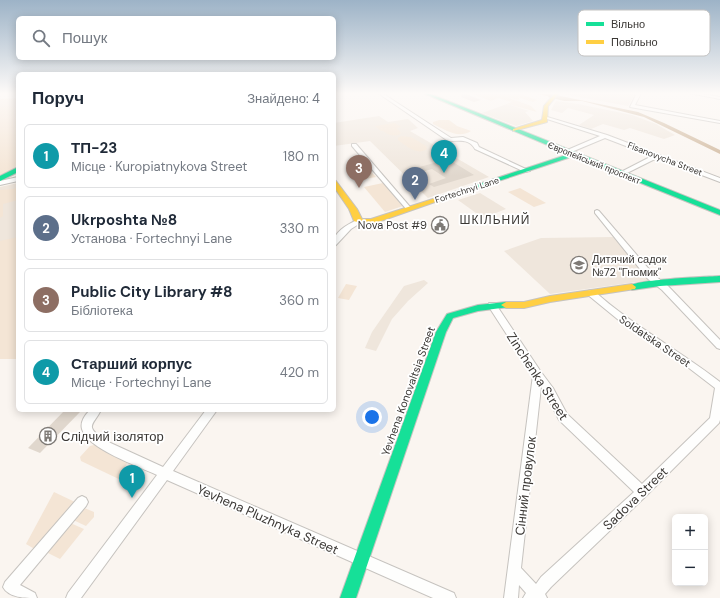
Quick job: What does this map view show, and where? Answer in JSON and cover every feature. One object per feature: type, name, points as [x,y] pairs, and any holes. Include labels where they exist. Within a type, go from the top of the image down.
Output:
[{"type":"street","points":[[422,121],[450,140],[461,138],[475,144],[477,148],[526,171]]},
{"type":"street","name":"Європейський проспект","points":[[493,121],[720,213]]},
{"type":"street","points":[[515,130],[544,121]]},
{"type":"street","name":"Fisanovycha Street","points":[[558,121],[605,136],[720,180]]},
{"type":"street","name":"Fortechnyi Lane","points":[[360,221],[372,221],[526,171],[570,153],[605,136]]},
{"type":"street","points":[[354,145],[409,209]]},
{"type":"street","points":[[621,174],[657,156]]},
{"type":"street","points":[[0,179],[16,171]]},
{"type":"street","points":[[0,183],[16,179]]},
{"type":"street","points":[[336,185],[360,221],[352,223],[346,228],[336,241]]},
{"type":"street","points":[[597,212],[651,277],[660,283],[720,346]]},
{"type":"street","name":"Yevhena Konovaltsia Street","points":[[348,598],[441,332],[450,316],[469,309],[492,305],[524,305],[550,299],[660,283],[720,279]]},
{"type":"street","name":"Soldatska Street","points":[[591,293],[606,308],[683,359],[720,387]]},
{"type":"street","name":"Zinchenka Street","points":[[492,305],[550,392],[563,417],[642,492]]},
{"type":"street","name":"Сінний провулок","points":[[511,598],[538,375]]},
{"type":"street","name":"Sadova Street","points":[[536,597],[546,582],[642,492],[715,420],[720,387]]},
{"type":"street","name":"Yevhena Pluzhnyka Street","points":[[95,412],[87,423],[89,436],[124,455],[449,598]]},
{"type":"street","points":[[72,598],[210,412]]},
{"type":"street","points":[[30,598],[10,587],[82,502]]},
{"type":"street","points":[[515,571],[536,597]]},
{"type":"shaded area","points":[[0,121],[16,121],[16,166],[0,177]]},
{"type":"shaded area","points":[[347,121],[410,121],[418,128],[410,131],[489,177],[428,198],[370,141],[336,146],[336,123]]},
{"type":"shaded area","points":[[450,121],[457,126],[471,131],[461,134],[452,133],[433,124],[433,122]]},
{"type":"shaded area","points":[[503,121],[533,121],[516,126]]},
{"type":"shaded area","points":[[585,121],[648,121],[675,135],[664,139],[630,128],[624,130],[603,124],[591,129],[579,125]]},
{"type":"shaded area","points":[[652,121],[659,121],[664,123],[720,150],[720,154]]},
{"type":"shaded area","points":[[395,123],[401,127],[397,128],[401,133],[396,135],[381,131],[375,126]]},
{"type":"shaded area","points":[[401,136],[411,137],[426,146],[427,149],[423,151],[416,151],[412,149],[398,140]]},
{"type":"shaded area","points":[[365,165],[376,177],[360,180],[350,167]]},
{"type":"shaded area","points":[[16,183],[16,239],[0,243],[0,187]]},
{"type":"shaded area","points":[[383,183],[403,206],[385,212],[364,187]]},
{"type":"shaded area","points":[[16,188],[16,201],[3,204],[3,216],[0,218],[0,190]]},
{"type":"shaded area","points":[[520,188],[546,203],[534,207],[508,192]]},
{"type":"shaded area","points":[[480,193],[506,209],[483,218],[458,200]]},
{"type":"shaded area","points":[[16,237],[16,359],[0,359],[0,241]]},
{"type":"shaded area","name":"Дитячий садок №72 \"Гномик\"","points":[[613,237],[651,280],[550,294],[504,251],[541,238]]},
{"type":"shaded area","points":[[424,280],[428,283],[408,301],[392,319],[376,351],[365,348],[372,332],[404,286]]},
{"type":"shaded area","points":[[346,284],[357,286],[349,300],[338,298]]},
{"type":"shaded area","points":[[98,444],[129,461],[121,472],[126,477],[125,482],[81,461],[80,457],[90,446]]},
{"type":"shaded area","points":[[54,492],[75,502],[38,551],[26,544]]},
{"type":"shaded area","points":[[82,507],[94,512],[94,517],[86,526],[71,519]]},
{"type":"shaded area","points":[[68,522],[84,529],[60,559],[44,551]]},
{"type":"building","points":[[448,159],[474,175],[434,187],[429,184],[446,178],[432,169],[414,174],[409,170]]},
{"type":"building","name":"Слідчий ізолятор","points":[[63,412],[80,412],[40,453],[28,448]]},
{"type":"traffic: fast","points":[[494,121],[720,213]]},
{"type":"traffic: fast","points":[[469,189],[573,154]]},
{"type":"traffic: fast","points":[[0,179],[16,170]]},
{"type":"traffic: fast","points":[[632,287],[660,283],[720,279]]},
{"type":"traffic: fast","points":[[348,598],[441,332],[450,316],[478,308],[506,305]]},
{"type":"traffic: slow","points":[[515,130],[545,121]]},
{"type":"traffic: slow","points":[[336,185],[353,209],[357,219],[360,221],[372,221],[469,189]]},
{"type":"traffic: slow","points":[[506,305],[524,305],[550,299],[632,287]]},
{"type":"place","name":"Старший корпус","points":[[444,173]]},
{"type":"place","name":"Public City Library #8","points":[[359,188]]},
{"type":"place","name":"Ukrposhta №8","points":[[415,200]]},
{"type":"place","name":"Nova Post #9","points":[[440,225]]},
{"type":"place","name":"Дитячий садок №72 \"Гномик\"","points":[[579,265]]},
{"type":"place","name":"Слідчий ізолятор","points":[[48,436]]},
{"type":"place","name":"ТП-23","points":[[132,498]]},
{"type":"district","name":"ШКІЛЬНИЙ","points":[[495,220]]}]
